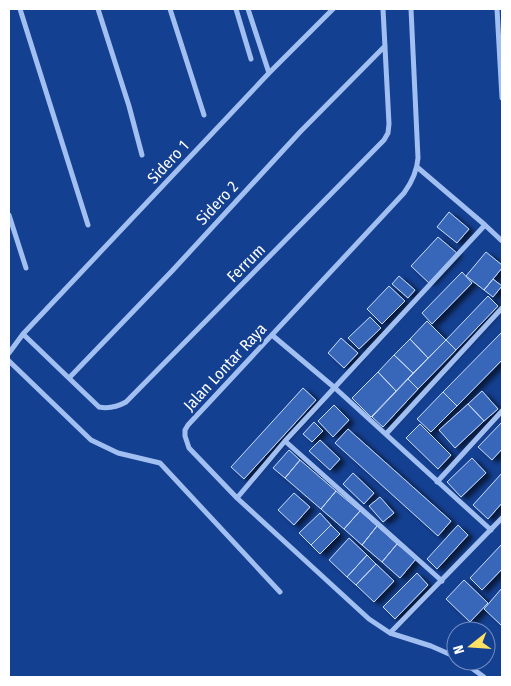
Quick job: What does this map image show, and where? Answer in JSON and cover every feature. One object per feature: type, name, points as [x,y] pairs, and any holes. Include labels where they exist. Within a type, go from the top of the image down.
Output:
[{"type":"street","points":[[20,9],[88,225]]},
{"type":"street","points":[[98,9],[142,154]]},
{"type":"street","points":[[170,9],[204,115]]},
{"type":"street","points":[[236,9],[252,59]]},
{"type":"street","points":[[248,9],[269,73]]},
{"type":"street","name":"Sidero 1","points":[[9,353],[23,334],[269,73],[333,9]]},
{"type":"street","name":"Ferrum","points":[[23,334],[99,407],[108,408],[126,402],[384,140],[388,133],[389,124],[383,9]]},
{"type":"street","name":"Jalan Lontar Raya","points":[[411,9],[418,145],[417,167],[411,182],[404,193],[188,425],[185,436],[189,448],[237,498],[369,619],[390,633],[446,653]]},
{"type":"street","points":[[497,9],[502,98]]},
{"type":"street","name":"Sidero 2","points":[[69,378],[172,271],[300,132],[385,46]]},
{"type":"street","points":[[417,167],[502,241]]},
{"type":"street","points":[[9,215],[26,268]]},
{"type":"street","points":[[237,498],[285,441],[485,225]]},
{"type":"street","points":[[386,434],[502,308]]},
{"type":"street","points":[[272,334],[335,388],[491,530]]},
{"type":"street","points":[[9,360],[92,440],[118,453],[160,463],[280,592]]},
{"type":"street","points":[[437,482],[502,411]]},
{"type":"street","points":[[285,441],[442,581]]},
{"type":"street","points":[[390,633],[502,518]]},
{"type":"building","points":[[449,212],[469,229],[457,243],[437,227]]},
{"type":"building","points":[[438,237],[457,253],[429,283],[411,266]]},
{"type":"building","points":[[486,252],[502,265],[502,268],[484,290],[466,276]]},
{"type":"building","points":[[462,272],[472,283],[432,324],[422,313]]},
{"type":"building","points":[[399,276],[415,290],[408,298],[392,284]]},
{"type":"building","points":[[493,279],[502,286],[493,297],[484,290]]},
{"type":"building","points":[[389,286],[405,301],[382,324],[367,309]]},
{"type":"building","points":[[488,296],[498,306],[456,350],[446,340]]},
{"type":"building","points":[[370,317],[381,328],[359,349],[348,338]]},
{"type":"building","points":[[427,321],[446,340],[428,358],[410,339]]},
{"type":"building","points":[[502,332],[502,360],[457,406],[443,392]]},
{"type":"building","points":[[341,338],[358,353],[344,368],[328,353]]},
{"type":"building","points":[[410,339],[428,358],[413,373],[394,355]]},
{"type":"building","points":[[446,340],[456,350],[418,389],[408,379]]},
{"type":"building","points":[[394,355],[413,373],[396,391],[378,372]]},
{"type":"building","points":[[378,372],[396,391],[371,417],[352,398]]},
{"type":"building","points":[[408,379],[418,389],[383,427],[372,417]]},
{"type":"building","points":[[303,388],[316,400],[244,479],[231,467]]},
{"type":"building","points":[[482,391],[498,409],[484,421],[468,404]]},
{"type":"building","points":[[443,392],[457,406],[431,432],[417,419]]},
{"type":"building","points":[[468,404],[484,421],[455,448],[439,430]]},
{"type":"building","points":[[334,405],[349,420],[333,437],[318,421]]},
{"type":"building","points":[[314,422],[323,431],[312,442],[303,434]]},
{"type":"building","points":[[502,422],[502,449],[492,460],[478,447]]},
{"type":"building","points":[[420,424],[451,455],[438,469],[406,438]]},
{"type":"building","points":[[348,429],[451,521],[438,536],[335,443]]},
{"type":"building","points":[[320,440],[340,459],[330,470],[309,451]]},
{"type":"building","points":[[289,450],[300,460],[285,478],[273,468]]},
{"type":"building","points":[[472,458],[486,473],[461,497],[447,482]]},
{"type":"building","points":[[300,460],[336,491],[321,509],[285,478]]},
{"type":"building","points":[[353,473],[374,493],[364,504],[343,484]]},
{"type":"building","points":[[502,473],[502,503],[488,519],[473,505]]},
{"type":"building","points":[[336,491],[360,511],[344,529],[321,509]]},
{"type":"building","points":[[294,493],[310,507],[294,525],[278,510]]},
{"type":"building","points":[[380,497],[394,513],[383,522],[369,506]]},
{"type":"building","points":[[360,511],[377,526],[362,545],[344,529]]},
{"type":"building","points":[[320,513],[331,525],[311,545],[299,533]]},
{"type":"building","points":[[331,525],[340,534],[320,554],[311,545]]},
{"type":"building","points":[[458,525],[468,535],[437,569],[427,559]]},
{"type":"building","points":[[377,526],[397,544],[382,562],[362,545]]},
{"type":"building","points":[[349,538],[367,555],[347,577],[329,560]]},
{"type":"building","points":[[397,544],[416,559],[400,578],[382,562]]},
{"type":"building","points":[[502,544],[502,569],[482,590],[470,578]]},
{"type":"building","points":[[367,555],[376,564],[356,585],[347,577]]},
{"type":"building","points":[[376,564],[394,581],[374,602],[356,585]]},
{"type":"building","points":[[417,573],[428,585],[395,619],[383,607]]},
{"type":"building","points":[[464,580],[488,603],[469,621],[446,599]]},
{"type":"building","points":[[502,588],[502,623],[501,625],[484,609]]}]
